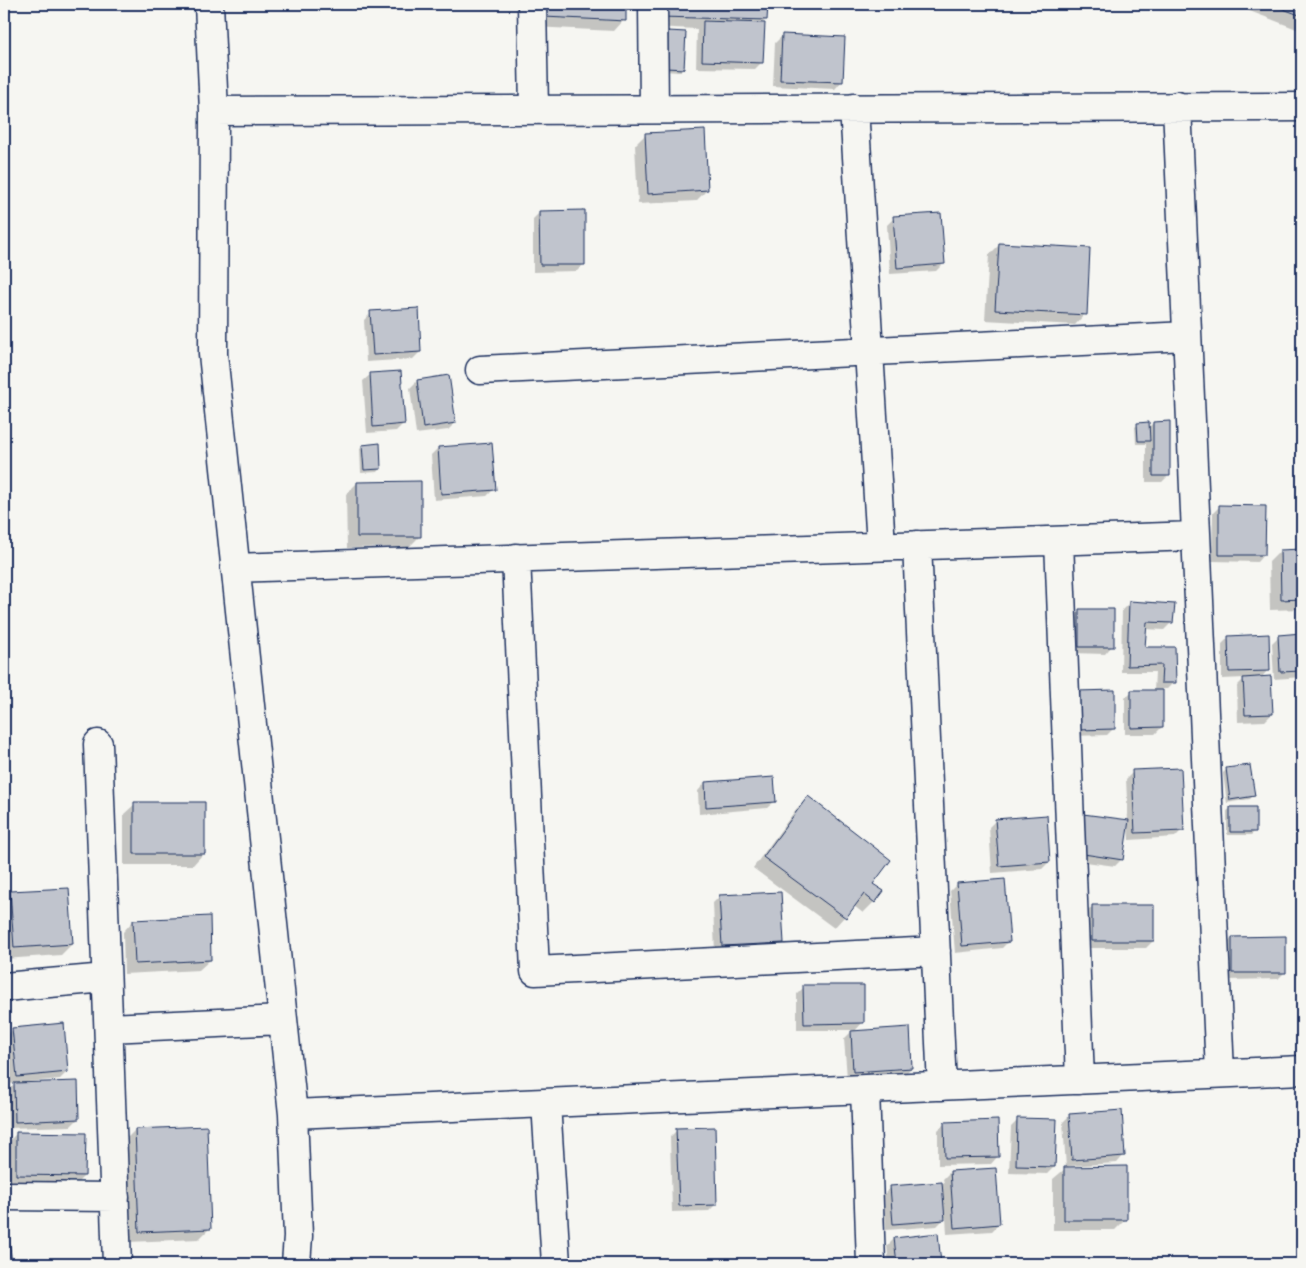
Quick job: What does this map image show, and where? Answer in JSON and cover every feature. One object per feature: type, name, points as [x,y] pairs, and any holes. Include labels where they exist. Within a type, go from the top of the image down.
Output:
[{"type":"street","points":[[209,4],[214,111],[212,354],[293,1114],[298,1236],[296,1264]]},
{"type":"street","points":[[532,4],[534,109]]},
{"type":"street","points":[[653,4],[654,109]]},
{"type":"street","points":[[1177,106],[1220,1073]]},
{"type":"street","points":[[214,111],[1302,107]]},
{"type":"street","points":[[854,108],[881,546]]},
{"type":"street","points":[[480,370],[1187,336]]},
{"type":"street","points":[[235,568],[1196,536]]},
{"type":"street","points":[[1059,541],[1080,1080]]},
{"type":"street","points":[[917,545],[942,1086]]},
{"type":"street","points":[[516,558],[536,971],[936,951]]},
{"type":"street","points":[[98,744],[117,1264]]},
{"type":"street","points":[[4,987],[106,978]]},
{"type":"street","points":[[109,1028],[283,1020]]},
{"type":"street","points":[[293,1114],[1302,1070]]},
{"type":"street","points":[[865,1089],[871,1264]]},
{"type":"street","points":[[546,1103],[556,1264]]},
{"type":"street","points":[[4,1196],[114,1197]]},
{"type":"building","points":[[544,4],[626,4],[626,21],[544,17]]},
{"type":"building","points":[[661,4],[768,4],[767,20],[661,17]]},
{"type":"building","points":[[1270,4],[1302,4],[1302,16]]},
{"type":"building","points":[[703,21],[765,23],[763,63],[702,61]]},
{"type":"building","points":[[668,31],[686,32],[684,69],[666,68]]},
{"type":"building","points":[[782,34],[845,37],[843,82],[780,80]]},
{"type":"building","points":[[705,130],[708,190],[648,194],[645,133]]},
{"type":"building","points":[[585,210],[585,265],[540,265],[539,211]]},
{"type":"building","points":[[941,213],[945,264],[897,268],[893,216]]},
{"type":"building","points":[[999,243],[1090,248],[1087,315],[995,310]]},
{"type":"building","points":[[419,308],[421,352],[373,355],[370,311]]},
{"type":"building","points":[[401,371],[405,424],[373,427],[370,373]]},
{"type":"building","points":[[449,375],[456,423],[423,428],[417,380]]},
{"type":"building","points":[[1170,421],[1170,476],[1153,476],[1153,422]]},
{"type":"building","points":[[1149,422],[1150,441],[1138,441],[1137,423]]},
{"type":"building","points":[[380,443],[381,469],[364,470],[362,445]]},
{"type":"building","points":[[492,443],[496,490],[441,494],[438,447]]},
{"type":"building","points":[[421,481],[421,537],[357,537],[357,482]]},
{"type":"building","points":[[1219,505],[1266,506],[1265,555],[1219,555]]},
{"type":"building","points":[[1302,549],[1302,599],[1281,600],[1280,550]]},
{"type":"building","points":[[1129,601],[1175,604],[1173,623],[1147,622],[1145,647],[1175,647],[1176,683],[1161,683],[1162,665],[1127,666]]},
{"type":"building","points":[[1079,609],[1114,609],[1114,647],[1079,647]]},
{"type":"building","points":[[1302,633],[1302,671],[1280,672],[1278,635]]},
{"type":"building","points":[[1269,634],[1270,671],[1229,672],[1228,636]]},
{"type":"building","points":[[1271,676],[1273,714],[1245,715],[1243,678]]},
{"type":"building","points":[[1115,690],[1115,729],[1078,730],[1077,691]]},
{"type":"building","points":[[1131,690],[1163,690],[1163,727],[1131,728]]},
{"type":"building","points":[[1250,765],[1255,796],[1230,800],[1226,768]]},
{"type":"building","points":[[1181,768],[1184,831],[1135,833],[1132,770]]},
{"type":"building","points":[[774,777],[776,802],[706,807],[705,782]]},
{"type":"building","points":[[808,796],[891,860],[873,884],[884,891],[875,903],[864,894],[846,918],[763,857]]},
{"type":"building","points":[[134,802],[205,802],[205,854],[134,854]]},
{"type":"building","points":[[1230,807],[1256,807],[1256,832],[1230,832]]},
{"type":"building","points":[[1083,814],[1129,820],[1123,860],[1077,853]]},
{"type":"building","points":[[1047,815],[1050,862],[999,866],[995,819]]},
{"type":"building","points":[[1005,879],[1010,942],[962,946],[957,883]]},
{"type":"building","points":[[69,888],[73,944],[14,948],[10,891]]},
{"type":"building","points":[[781,892],[784,943],[722,946],[719,895]]},
{"type":"building","points":[[1092,905],[1154,905],[1154,941],[1092,941]]},
{"type":"building","points":[[210,916],[211,960],[135,964],[133,920]]},
{"type":"building","points":[[1286,936],[1286,973],[1232,973],[1232,937]]},
{"type":"building","points":[[803,985],[864,985],[864,1023],[804,1024]]},
{"type":"building","points":[[64,1023],[68,1072],[17,1077],[12,1028]]},
{"type":"building","points":[[910,1027],[912,1068],[853,1072],[851,1031]]},
{"type":"building","points":[[78,1081],[79,1119],[15,1122],[14,1083]]},
{"type":"building","points":[[1122,1110],[1125,1156],[1072,1160],[1069,1114]]},
{"type":"building","points":[[1017,1118],[1057,1119],[1055,1167],[1016,1166]]},
{"type":"building","points":[[998,1120],[999,1157],[945,1158],[944,1122]]},
{"type":"building","points":[[207,1126],[211,1229],[139,1232],[135,1129]]},
{"type":"building","points":[[715,1127],[717,1205],[679,1206],[676,1128]]},
{"type":"building","points":[[16,1132],[86,1133],[85,1176],[16,1175]]},
{"type":"building","points":[[1127,1166],[1127,1220],[1064,1220],[1064,1167]]},
{"type":"building","points":[[996,1168],[1000,1224],[954,1228],[950,1171]]},
{"type":"building","points":[[942,1182],[945,1220],[893,1224],[890,1186]]},
{"type":"building","points":[[4,1222],[7,1222],[12,1264],[4,1264]]},
{"type":"building","points":[[938,1233],[941,1264],[897,1264],[894,1238]]}]
